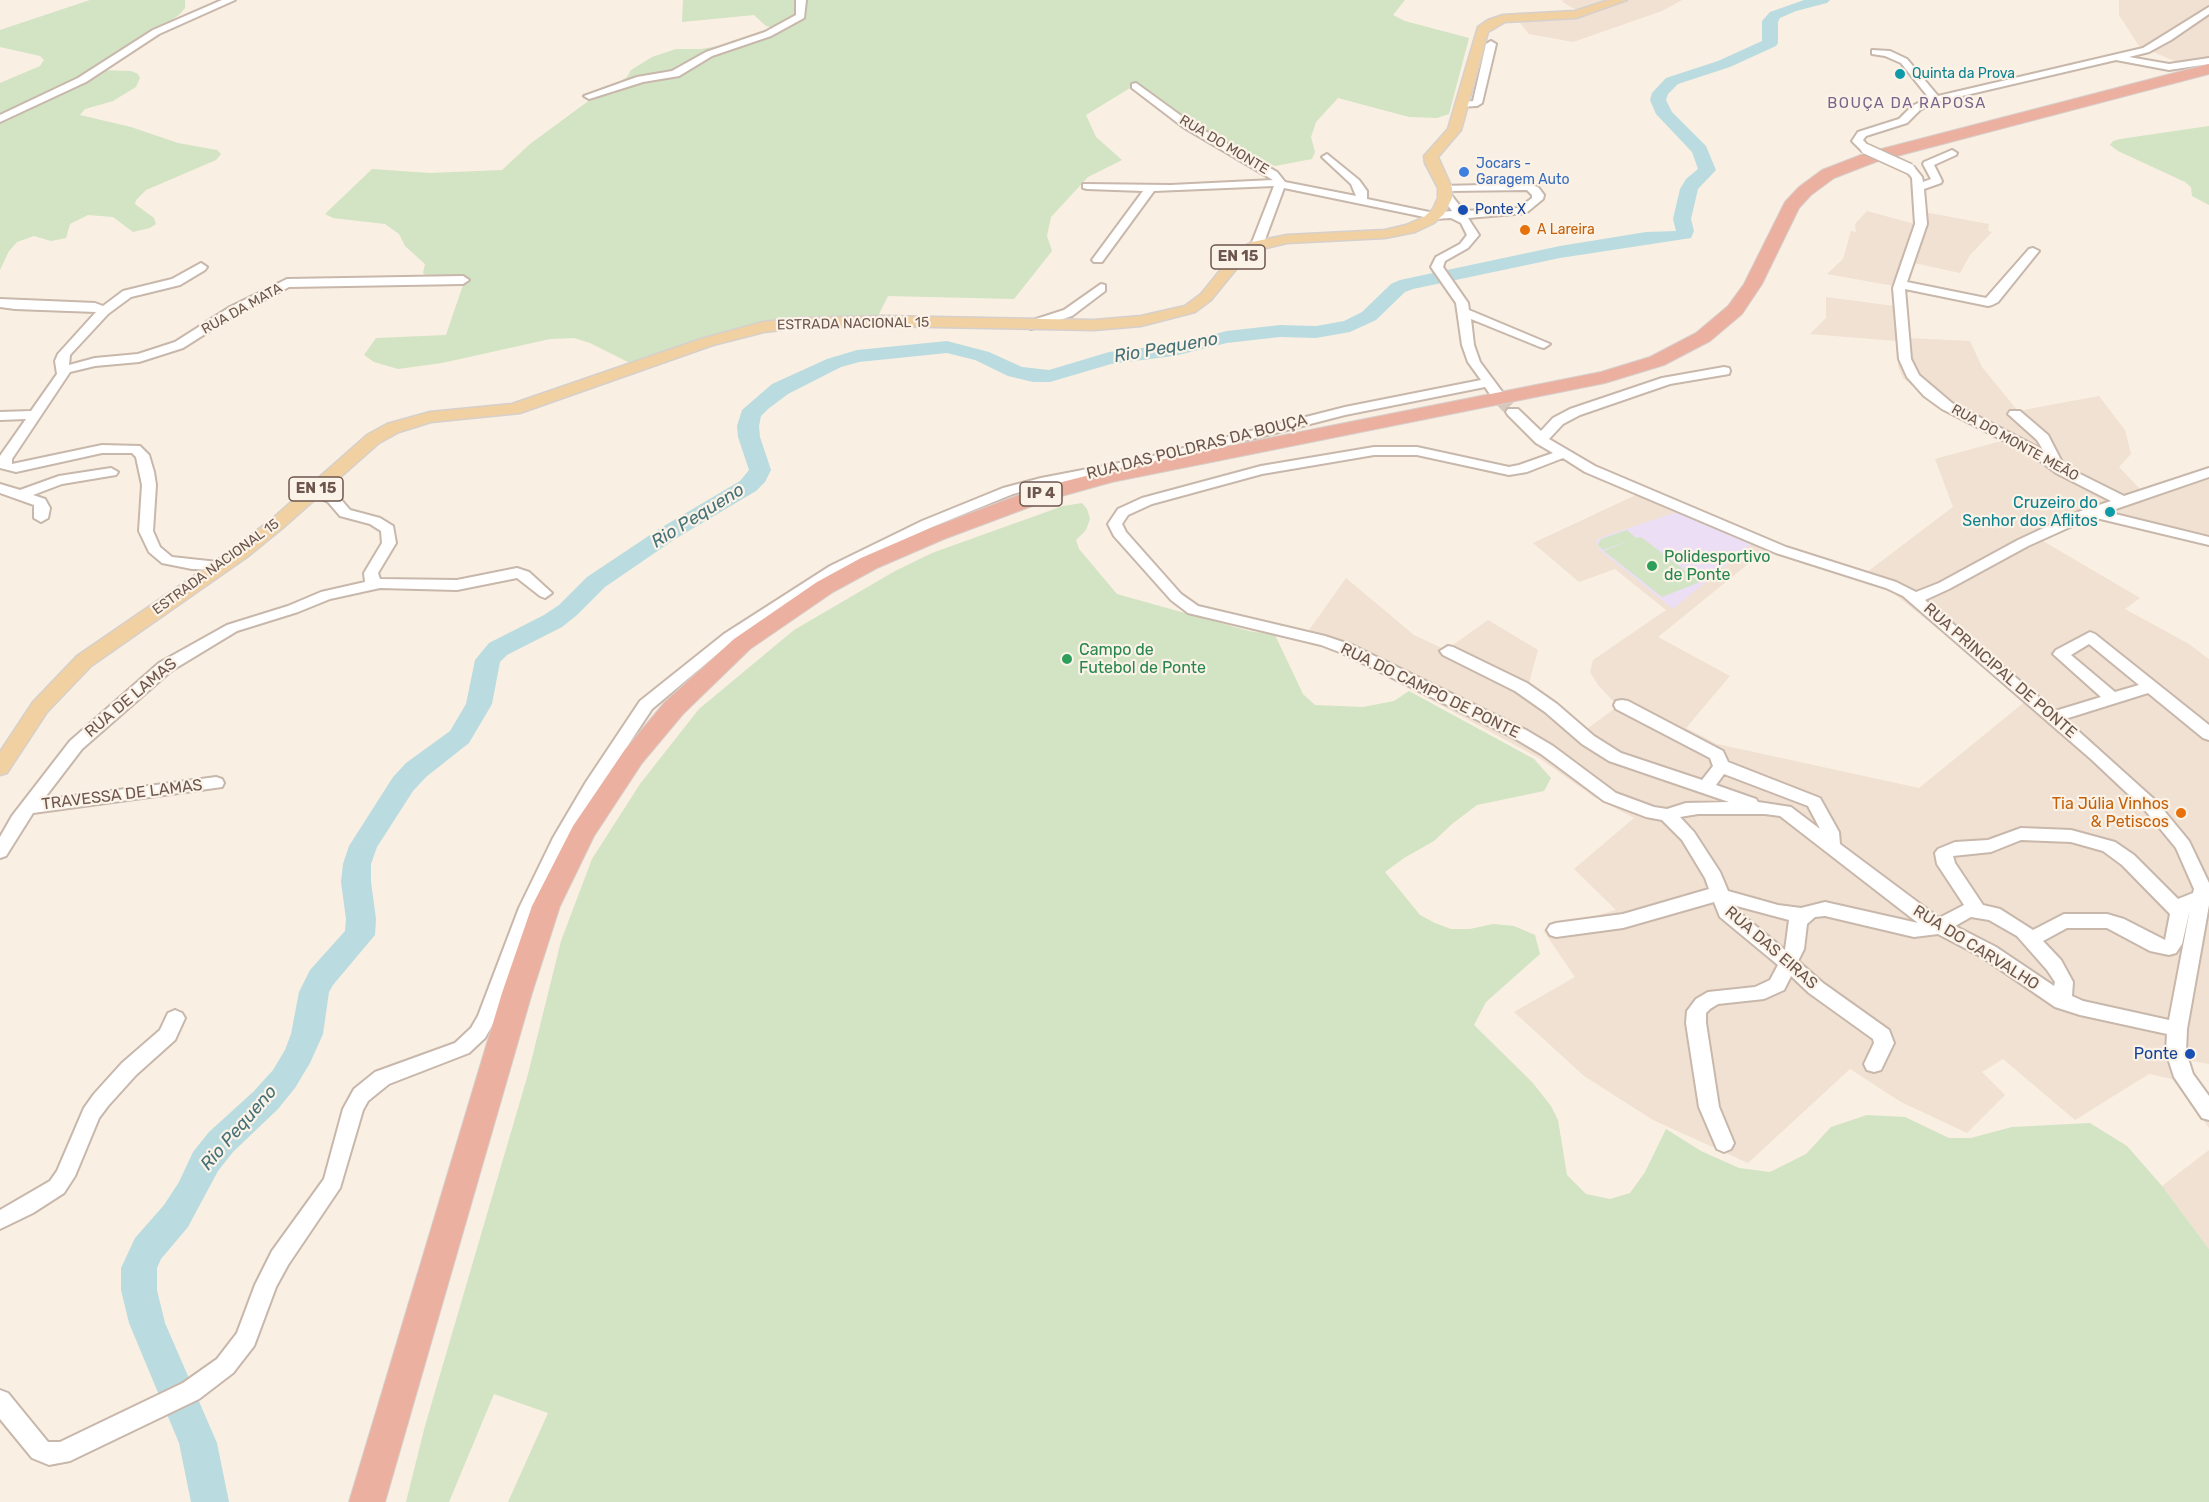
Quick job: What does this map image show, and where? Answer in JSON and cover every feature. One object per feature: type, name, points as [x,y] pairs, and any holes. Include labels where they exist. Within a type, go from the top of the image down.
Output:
[{"type":"highway","name":"IP 4","points":[[367,1502],[517,993],[546,906],[582,833],[633,757],[674,708],[742,644],[815,594],[869,563],[936,534],[1043,494],[1109,476],[1589,381],[1645,366],[1670,356],[1703,337],[1735,310],[1753,284],[1791,206],[1813,183],[1828,174],[1892,152],[2209,69]]},
{"type":"highway","name":"IP 4","points":[[384,1502],[532,1002],[572,884],[622,794],[646,761],[704,694],[755,647],[835,593],[890,563],[1043,503],[1117,483],[1589,387],[1668,365],[1708,344],[1745,313],[1760,293],[1795,218],[1815,193],[1838,176],[1908,153],[2209,74]]},
{"type":"main road","points":[[1440,206],[1431,156],[1453,132],[1479,35],[1486,27],[1499,20],[1580,13],[1622,0]]},
{"type":"main road","name":"ESTRADA NACIONAL 15","points":[[0,768],[40,707],[84,661],[259,539],[373,439],[404,423],[430,417],[514,409],[740,332],[788,324],[889,321],[1030,326],[1125,323],[1190,309],[1206,297],[1241,254],[1257,245],[1287,239],[1393,233],[1440,206]]},
{"type":"street","points":[[0,119],[82,81],[153,33],[230,0]]},
{"type":"street","points":[[589,96],[640,80],[675,74],[709,54],[768,34],[801,16],[801,0]]},
{"type":"street","points":[[1875,52],[1884,52],[1904,61],[1935,99],[2119,58],[2154,46],[2209,10]]},
{"type":"street","points":[[1461,105],[1477,103],[1491,44]]},
{"type":"street","points":[[2119,58],[2169,67],[2209,62]]},
{"type":"street","name":"RUA DO MONTE","points":[[1136,87],[1186,125],[1273,174],[1280,184]]},
{"type":"street","name":"RUA DO MONTE MEÃO","points":[[1935,99],[1916,108],[1903,121],[1862,134],[1857,143],[1910,169],[1917,175],[1921,228],[1899,284],[1905,359],[1915,380],[1947,406],[2033,450],[2061,470],[2118,503],[2120,513],[2131,522]]},
{"type":"street","points":[[1918,188],[1937,181],[1928,164],[1952,153]]},
{"type":"street","points":[[1327,157],[1355,182],[1361,191],[1362,201]]},
{"type":"street","points":[[1257,245],[1280,184]]},
{"type":"street","points":[[1087,186],[1151,188],[1280,184],[1362,201],[1440,206],[1528,187],[1534,189],[1538,195],[1537,199],[1522,211],[1462,221],[1443,219],[1440,206]]},
{"type":"street","points":[[1098,260],[1151,188]]},
{"type":"street","points":[[1440,206],[1462,221],[1473,233],[1472,238],[1464,246],[1438,261],[1437,267],[1460,300],[1465,313],[1470,351],[1487,383],[1499,398]]},
{"type":"street","points":[[1899,284],[1988,302],[1994,299],[2033,251]]},
{"type":"street","points":[[201,267],[176,282],[128,294],[104,311],[64,354],[61,361],[64,370],[4,459],[3,469],[102,448],[135,449],[143,457],[148,478],[146,531],[153,549],[167,560],[192,565],[222,566]]},
{"type":"street","name":"RUA DA MATA","points":[[64,370],[95,362],[139,358],[179,345],[234,310],[287,283],[463,280]]},
{"type":"street","points":[[1030,326],[1068,313],[1101,288]]},
{"type":"street","points":[[0,303],[95,306],[104,311]]},
{"type":"street","points":[[1465,313],[1544,344]]},
{"type":"street","points":[[1541,440],[1561,419],[1575,412],[1667,381],[1724,371]]},
{"type":"street","name":"RUA DAS POLDRAS DA BOUÇA","points":[[0,1401],[36,1447],[44,1452],[55,1454],[75,1449],[160,1407],[220,1372],[243,1345],[275,1267],[333,1182],[350,1117],[361,1095],[382,1078],[462,1048],[478,1033],[487,1017],[525,915],[553,855],[585,798],[646,705],[718,646],[835,568],[919,528],[1008,491],[1041,482],[1147,462],[1345,411],[1487,383]]},
{"type":"street","name":"RUA PRINCIPAL DE PONTE","points":[[1513,412],[1541,440],[1562,454],[1596,471],[1770,546],[1806,560],[1891,585],[1916,598],[2104,762],[2158,814],[2185,849],[2204,890]]},
{"type":"street","points":[[2015,414],[2043,438],[2061,470]]},
{"type":"street","points":[[0,417],[34,415]]},
{"type":"street","name":"RUA DO CAMPO DE PONTE","points":[[1562,454],[1522,469],[1509,471],[1417,451],[1374,451],[1261,470],[1147,501],[1123,512],[1115,524],[1119,533],[1176,597],[1193,610],[1325,641],[1347,649],[1532,741],[1614,799],[1652,813],[1667,815],[1690,808],[1765,808]]},
{"type":"street","points":[[21,495],[59,480],[111,472]]},
{"type":"street","points":[[1916,598],[1947,585],[2026,542],[2091,512],[2209,472]]},
{"type":"street","points":[[0,488],[42,505],[42,519]]},
{"type":"street","points":[[315,491],[333,499],[345,513],[375,521],[388,530],[389,543],[371,573],[371,580],[376,584]]},
{"type":"street","points":[[2091,512],[2209,541]]},
{"type":"street","name":"RUA DE LAMAS","points":[[0,852],[28,807],[81,739],[171,663],[216,636],[242,624],[293,609],[326,595],[376,584],[457,585],[517,573],[526,577],[544,593]]},
{"type":"street","points":[[2112,698],[2061,654],[2090,637],[2209,734]]},
{"type":"street","points":[[1448,651],[1521,687],[1554,710],[1587,740],[1605,752],[1626,762],[1765,808]]},
{"type":"street","points":[[2053,717],[2150,687]]},
{"type":"street","points":[[1622,705],[1712,751],[1719,757],[1721,766],[1705,788]]},
{"type":"street","points":[[1721,766],[1814,802],[1830,832],[1832,846]]},
{"type":"street","name":"TRAVESSA DE LAMAS","points":[[28,807],[86,802],[216,783]]},
{"type":"street","name":"RUA DO CARVALHO","points":[[1765,808],[1788,812],[1939,927],[1994,956],[2062,1002],[2177,1029]]},
{"type":"street","name":"RUA DAS EIRAS","points":[[1667,815],[1692,842],[1714,877],[1726,912],[1816,988],[1880,1032],[1884,1043],[1874,1064]]},
{"type":"street","points":[[1977,910],[1946,864],[1944,853],[1955,848],[1991,846],[2021,834],[2071,836],[2109,846],[2128,860],[2178,911]]},
{"type":"street","points":[[2031,939],[2061,921],[2084,920],[2115,922],[2163,948],[2172,946],[2178,911],[2204,890]]},
{"type":"street","points":[[2204,890],[2177,1029],[2176,1052],[2181,1071],[2209,1112]]},
{"type":"street","points":[[1556,930],[1623,921],[1701,896],[1719,895],[1778,912],[1802,915]]},
{"type":"street","points":[[1724,1143],[1709,1107],[1696,1023],[1697,1011],[1706,1001],[1769,990],[1779,982],[1795,949],[1797,923],[1802,915],[1810,910],[1822,909],[1902,929],[1919,930],[1939,927],[1964,912],[1977,910],[2005,919],[2031,939],[2061,975],[2065,992],[2062,1002]]},
{"type":"street","points":[[0,1220],[26,1207],[57,1186],[65,1176],[92,1114],[101,1100],[129,1069],[168,1035],[175,1018]]},
{"type":"shaded area","points":[[1682,0],[1662,11],[1573,42],[1529,34],[1512,13],[1576,10],[1561,1]]},
{"type":"shaded area","points":[[2119,0],[2209,0],[2209,58],[2177,62],[2139,46],[2119,15]]},
{"type":"shaded area","points":[[1913,210],[1989,224],[1988,231],[1992,232],[1970,255],[1960,273],[1914,263],[1905,287],[1908,338],[1970,341],[1982,367],[2018,411],[2099,396],[2125,430],[2131,454],[2119,467],[2142,491],[2209,468],[2209,544],[2091,518],[2043,541],[2140,598],[2125,609],[2189,644],[2209,659],[2209,1064],[2187,1060],[2199,1087],[2209,1099],[2209,1128],[2172,1079],[2149,1074],[2075,1120],[2003,1059],[1982,1072],[2005,1095],[1967,1133],[1901,1102],[1850,1069],[1748,1163],[1653,1120],[1584,1076],[1514,1012],[1575,977],[1543,930],[1616,910],[1574,869],[1634,818],[1594,797],[1539,758],[1307,633],[1346,578],[1414,635],[1446,650],[1488,620],[1538,650],[1529,683],[1587,729],[1618,706],[1598,685],[1590,672],[1593,660],[1666,610],[1615,569],[1579,582],[1533,543],[1651,488],[1774,543],[1658,637],[1730,676],[1686,728],[1717,744],[1919,788],[2027,700],[1867,572],[1953,507],[1935,459],[2001,441],[1926,397],[1903,378],[1898,366],[1897,341],[1810,334],[1826,318],[1826,297],[1894,306],[1894,286],[1827,274],[1843,259],[1851,231],[1856,232],[1855,224],[1867,211],[1915,224]]},
{"type":"shaded area","points":[[1680,511],[1753,543],[1673,609],[1600,550],[1596,541]]},
{"type":"shaded area","points":[[2209,1150],[2209,1249],[2162,1186]]},
{"type":"green space","points":[[90,0],[185,0],[185,8],[179,15],[97,70],[131,71],[138,74],[140,78],[136,87],[113,101],[85,109],[80,115],[131,127],[178,143],[217,150],[221,154],[216,160],[146,190],[136,200],[135,204],[154,218],[156,224],[150,228],[133,232],[113,217],[88,215],[70,224],[66,238],[51,241],[34,236],[17,242],[9,251],[0,270],[0,83],[40,66],[44,60],[40,56],[0,47],[0,30]]},
{"type":"green space","points":[[683,0],[1405,0],[1393,15],[1405,21],[1469,38],[1449,114],[1437,118],[1409,117],[1338,98],[1316,122],[1311,137],[1315,152],[1312,159],[1275,166],[1191,132],[1130,88],[1086,115],[1096,137],[1122,160],[1088,177],[1051,217],[1047,236],[1052,251],[1014,299],[888,296],[877,318],[757,323],[719,333],[632,364],[590,343],[574,338],[550,339],[442,363],[398,369],[374,362],[364,355],[376,338],[446,335],[464,282],[436,282],[423,273],[425,264],[405,246],[399,234],[385,224],[333,218],[325,214],[372,169],[430,173],[502,170],[530,144],[652,57],[676,49],[701,49],[741,42],[760,36],[774,28],[766,26],[754,15],[682,22]]},
{"type":"green space","points":[[2209,126],[2209,205],[2192,196],[2191,187],[2185,182],[2118,151],[2110,145],[2113,141],[2120,139]]},
{"type":"green space","points":[[1082,503],[1090,519],[1086,530],[1076,540],[1079,549],[1117,594],[1249,631],[1275,635],[1303,694],[1315,705],[1363,707],[1394,701],[1409,691],[1534,759],[1551,778],[1544,791],[1477,805],[1434,841],[1385,872],[1420,915],[1435,923],[1451,929],[1470,929],[1493,924],[1514,926],[1535,935],[1540,954],[1486,1002],[1474,1025],[1532,1082],[1551,1106],[1558,1120],[1567,1175],[1586,1194],[1610,1199],[1630,1193],[1645,1172],[1666,1129],[1701,1151],[1739,1168],[1770,1172],[1806,1154],[1831,1127],[1867,1115],[1905,1117],[1949,1138],[1971,1138],[2012,1127],[2090,1123],[2127,1146],[2162,1186],[2209,1249],[2209,1502],[508,1502],[548,1413],[494,1394],[449,1502],[406,1502],[425,1426],[528,1074],[561,941],[592,859],[640,784],[699,709],[794,630],[895,571],[932,553],[1063,506]]},
{"type":"green space","name":"Polidesportivo de Ponte","points":[[1627,530],[1636,538],[1641,537],[1700,582],[1662,597],[1604,551],[1631,540],[1603,550],[1598,545],[1601,539]]},
{"type":"waterway","name":"Rio Pequeno","points":[[210,1502],[198,1443],[147,1323],[139,1290],[139,1268],[147,1249],[176,1216],[191,1192],[205,1162],[221,1142],[266,1100],[284,1079],[299,1054],[307,1034],[314,992],[321,978],[360,935],[361,919],[356,882],[357,864],[363,846],[403,784],[416,770],[460,737],[479,704],[488,660],[498,649],[553,621],[568,610],[596,582],[667,534],[748,486],[760,470],[749,437],[748,426],[750,415],[760,404],[780,389],[834,363],[857,356],[947,347],[982,356],[1015,372],[1033,376],[1050,376],[1109,358],[1174,350],[1227,337],[1280,331],[1316,332],[1350,326],[1369,316],[1398,288],[1407,284],[1560,252],[1684,234],[1682,219],[1689,189],[1692,183],[1707,170],[1700,150],[1664,114],[1658,100],[1660,93],[1672,81],[1724,64],[1770,43],[1770,21],[1775,15],[1791,8],[1822,0]]},
{"type":"tunnel","points":[[1499,397],[1513,412]]},
{"type":"place","name":"Quinta da Prova","points":[[1900,74]]},
{"type":"place","name":"Jocars - Garagem Auto","points":[[1464,172]]},
{"type":"place","name":"Ponte X","points":[[1463,210]]},
{"type":"place","name":"A Lareira","points":[[1525,230]]},
{"type":"place","name":"Cruzeiro do Senhor dos Aflitos","points":[[2110,512]]},
{"type":"place","name":"Polidesportivo de Ponte","points":[[1652,566]]},
{"type":"place","name":"Campo de Futebol de Ponte","points":[[1067,659]]},
{"type":"place","name":"Tia Júlia Vinhos & Petiscos","points":[[2181,813]]},
{"type":"place","name":"Ponte","points":[[2190,1054]]},
{"type":"district","name":"BOUÇA DA RAPOSA","points":[[1907,104]]}]
